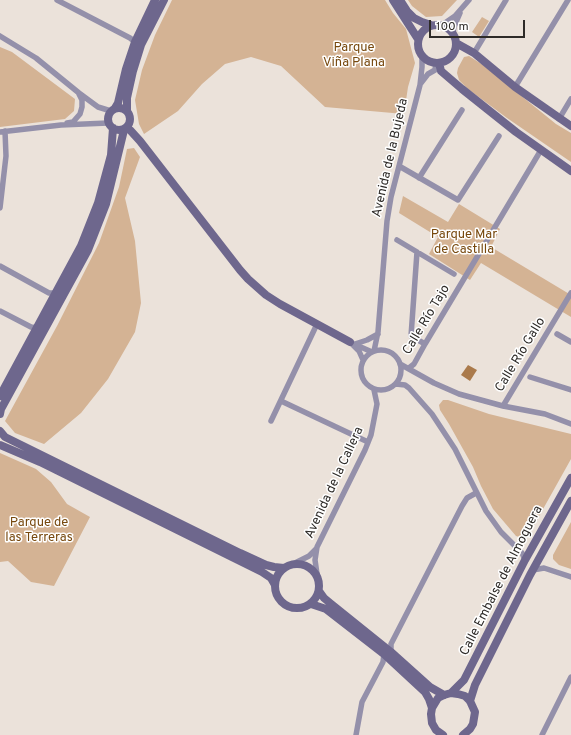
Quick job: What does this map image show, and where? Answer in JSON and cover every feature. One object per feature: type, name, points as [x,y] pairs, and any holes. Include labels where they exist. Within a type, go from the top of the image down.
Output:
[{"type":"street","points":[[57,0],[135,42]]},
{"type":"street","points":[[1,390],[38,328],[81,246],[98,203],[111,155],[111,125],[108,115],[113,109],[135,42],[155,0]]},
{"type":"street","points":[[0,414],[88,250],[106,204],[127,127],[129,114],[126,110],[127,98],[133,71],[141,45],[164,0]]},
{"type":"street","points":[[393,0],[418,39]]},
{"type":"street","points":[[400,0],[407,11],[414,18],[431,25],[442,25],[453,33]]},
{"type":"street","points":[[442,25],[460,11],[469,0]]},
{"type":"street","points":[[474,54],[506,0]]},
{"type":"street","points":[[515,87],[568,0]]},
{"type":"street","points":[[431,25],[422,32],[418,39],[418,48],[422,56],[430,62],[437,63],[445,61],[451,56],[455,48],[456,43],[453,33],[460,11]]},
{"type":"street","points":[[0,36],[36,58],[98,107],[113,109],[123,108],[126,110]]},
{"type":"street","points":[[456,43],[474,54],[515,87],[571,126]]},
{"type":"street","name":"Avenida de la Bujeda","points":[[373,351],[378,333],[387,221],[399,166],[420,85],[422,56]]},
{"type":"street","points":[[437,63],[441,71],[462,89],[516,132],[571,171]]},
{"type":"street","name":"Avenida de la Bujeda","points":[[420,85],[425,77],[435,70],[437,63]]},
{"type":"street","points":[[61,125],[73,122],[80,114],[82,100],[79,93]]},
{"type":"street","points":[[559,119],[571,99]]},
{"type":"street","points":[[419,178],[462,110]]},
{"type":"street","points":[[0,208],[6,156],[2,131],[61,125],[111,125],[118,130],[127,127]]},
{"type":"street","points":[[127,127],[244,274],[266,295],[297,314],[352,343],[373,351],[384,350],[394,355],[400,364],[402,373],[396,384],[384,391],[370,388],[361,376],[360,370],[363,360],[373,351]]},
{"type":"street","points":[[399,166],[458,200],[499,136]]},
{"type":"street","name":"Calle Río Tajo","points":[[409,368],[414,364],[541,150]]},
{"type":"street","points":[[397,240],[454,274]]},
{"type":"street","points":[[417,252],[411,336],[425,344]]},
{"type":"street","points":[[0,266],[49,293],[56,293]]},
{"type":"street","name":"Calle Río Gallo","points":[[503,406],[571,293]]},
{"type":"street","points":[[0,311],[31,327],[38,328]]},
{"type":"street","points":[[271,421],[317,324]]},
{"type":"street","points":[[352,343],[367,340],[378,333]]},
{"type":"street","name":"Avenida de la Bujeda","points":[[378,333],[381,346],[384,350]]},
{"type":"street","points":[[558,334],[571,342]]},
{"type":"street","points":[[352,343],[359,351],[363,360]]},
{"type":"street","points":[[400,364],[434,383],[459,394],[503,406],[545,414],[571,424]]},
{"type":"street","points":[[402,373],[415,373]]},
{"type":"street","points":[[530,377],[571,390]]},
{"type":"street","points":[[396,384],[405,385],[409,388],[432,414],[455,449],[476,493],[492,520],[501,532],[516,545],[525,560]]},
{"type":"street","name":"Avenida de la Callera","points":[[295,563],[309,556],[316,549],[368,442],[375,419],[377,403],[374,390]]},
{"type":"street","name":"Avenida de la Callera","points":[[377,403],[384,391]]},
{"type":"street","points":[[281,401],[368,442]]},
{"type":"street","points":[[0,431],[5,437],[42,459],[188,531],[266,565],[284,568]]},
{"type":"street","points":[[0,445],[42,459]]},
{"type":"street","name":"Calle Embalse de Almoguera","points":[[432,708],[438,698],[447,694],[464,680],[525,560],[571,478]]},
{"type":"street","points":[[356,735],[362,702],[462,506],[467,498],[476,493]]},
{"type":"street","name":"Calle Embalse de Almoguera","points":[[470,701],[475,685],[533,570],[571,501]]},
{"type":"street","points":[[188,531],[271,578],[280,600],[287,606],[297,608],[311,604],[318,596],[319,591],[319,581],[316,574],[308,566],[295,563],[284,568],[277,576],[275,585]]},
{"type":"street","name":"Avenida de la Callera","points":[[316,549],[316,574]]},
{"type":"street","points":[[533,570],[544,568],[571,577]]},
{"type":"street","points":[[319,591],[324,598],[430,687],[447,694],[458,694],[465,696],[473,706],[475,718],[472,732],[463,735]]},
{"type":"street","points":[[311,604],[326,610],[388,653],[429,699],[432,708],[432,723],[436,730],[443,735]]},
{"type":"street","points":[[542,735],[571,677]]},
{"type":"green space","name":"Parque Viña Plana","points":[[172,0],[385,0],[406,29],[415,63],[408,87],[404,114],[325,107],[281,66],[251,57],[225,64],[202,84],[178,111],[144,134],[139,124],[135,100],[142,70],[155,35]]},
{"type":"green space","points":[[408,0],[457,0],[442,16],[426,17],[412,6]]},
{"type":"green space","points":[[482,17],[489,21],[479,37],[472,32]]},
{"type":"green space","points":[[0,47],[12,52],[75,99],[74,111],[65,119],[0,127]]},
{"type":"green space","points":[[469,56],[483,65],[556,124],[571,133],[571,162],[507,118],[468,89],[459,80],[457,73],[458,68],[464,57]]},
{"type":"green space","points":[[134,148],[140,157],[125,198],[135,241],[141,303],[135,332],[108,379],[81,413],[44,444],[15,433],[5,421],[57,326],[99,243],[119,187],[127,149]]},
{"type":"green space","name":"Parque Mar de Castilla","points":[[403,196],[448,222],[459,204],[500,229],[491,247],[571,295],[571,317],[481,263],[470,280],[429,254],[438,237],[399,213]]},
{"type":"green space","points":[[443,400],[448,400],[489,414],[571,434],[571,459],[528,536],[522,538],[516,536],[493,509],[473,467],[440,410],[439,405]]},
{"type":"green space","name":"Parque de las Terreras","points":[[0,453],[36,469],[51,482],[67,504],[90,517],[54,586],[31,582],[8,561],[0,562]]},
{"type":"green space","points":[[571,522],[571,569],[559,565],[553,559],[553,555]]},
{"type":"shaded area","points":[[468,365],[477,370],[470,381],[461,375]]}]
